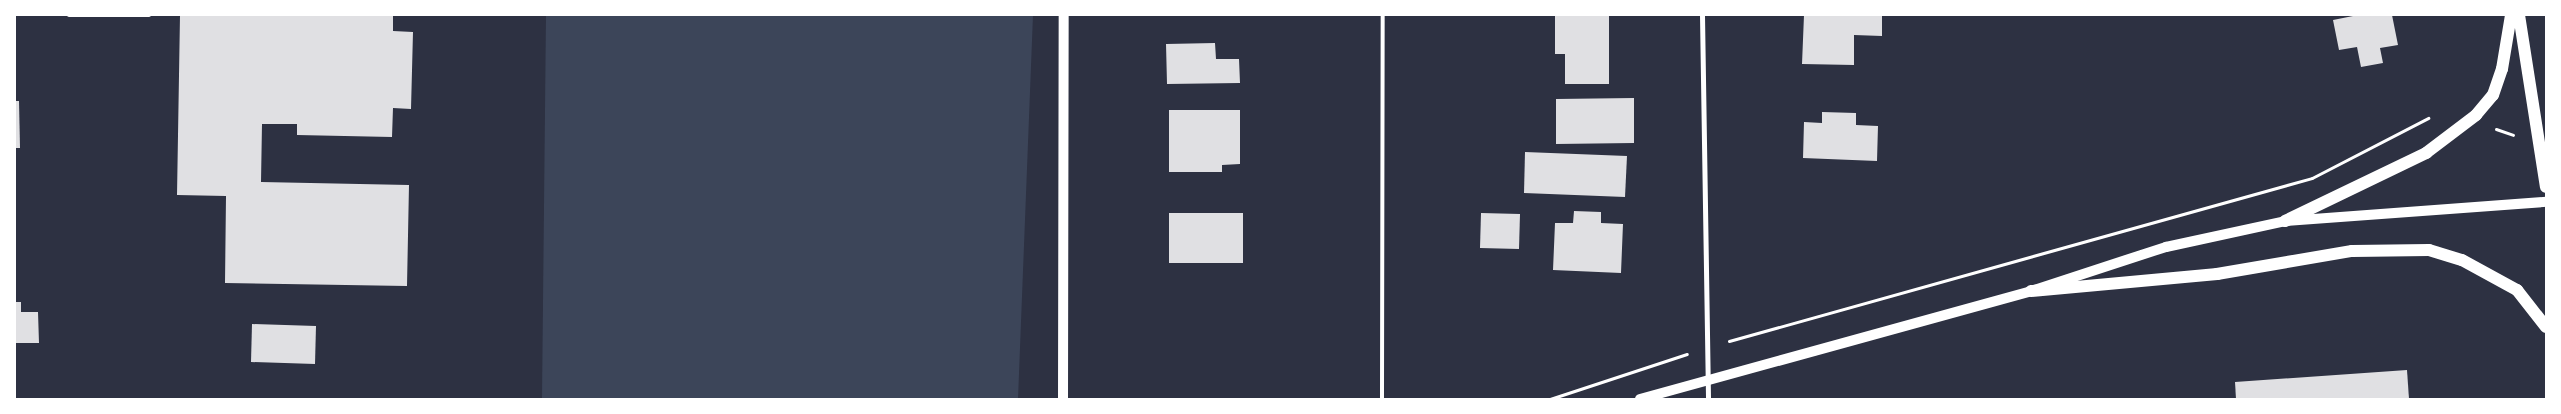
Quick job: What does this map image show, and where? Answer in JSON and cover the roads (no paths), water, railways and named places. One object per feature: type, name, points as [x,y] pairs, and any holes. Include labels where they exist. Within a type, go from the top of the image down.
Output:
[{"type":"main road","points":[[1064,15],[1064,399]]},
{"type":"main road","points":[[2285,222],[2426,153],[2476,115],[2493,94],[2502,69],[2510,15]]},
{"type":"main road","points":[[2519,15],[2546,187]]},
{"type":"main road","points":[[1640,399],[1706,378],[2031,290],[2166,247],[2285,222],[2546,202]]},
{"type":"main road","points":[[2031,290],[2217,274],[2352,252],[2429,250],[2462,260],[2517,290],[2546,327]]},
{"type":"street","points":[[1702,15],[1705,348],[1708,399]]},
{"type":"lane","points":[[69,15],[149,15]]},
{"type":"lane","points":[[1382,399],[1383,15]]}]
